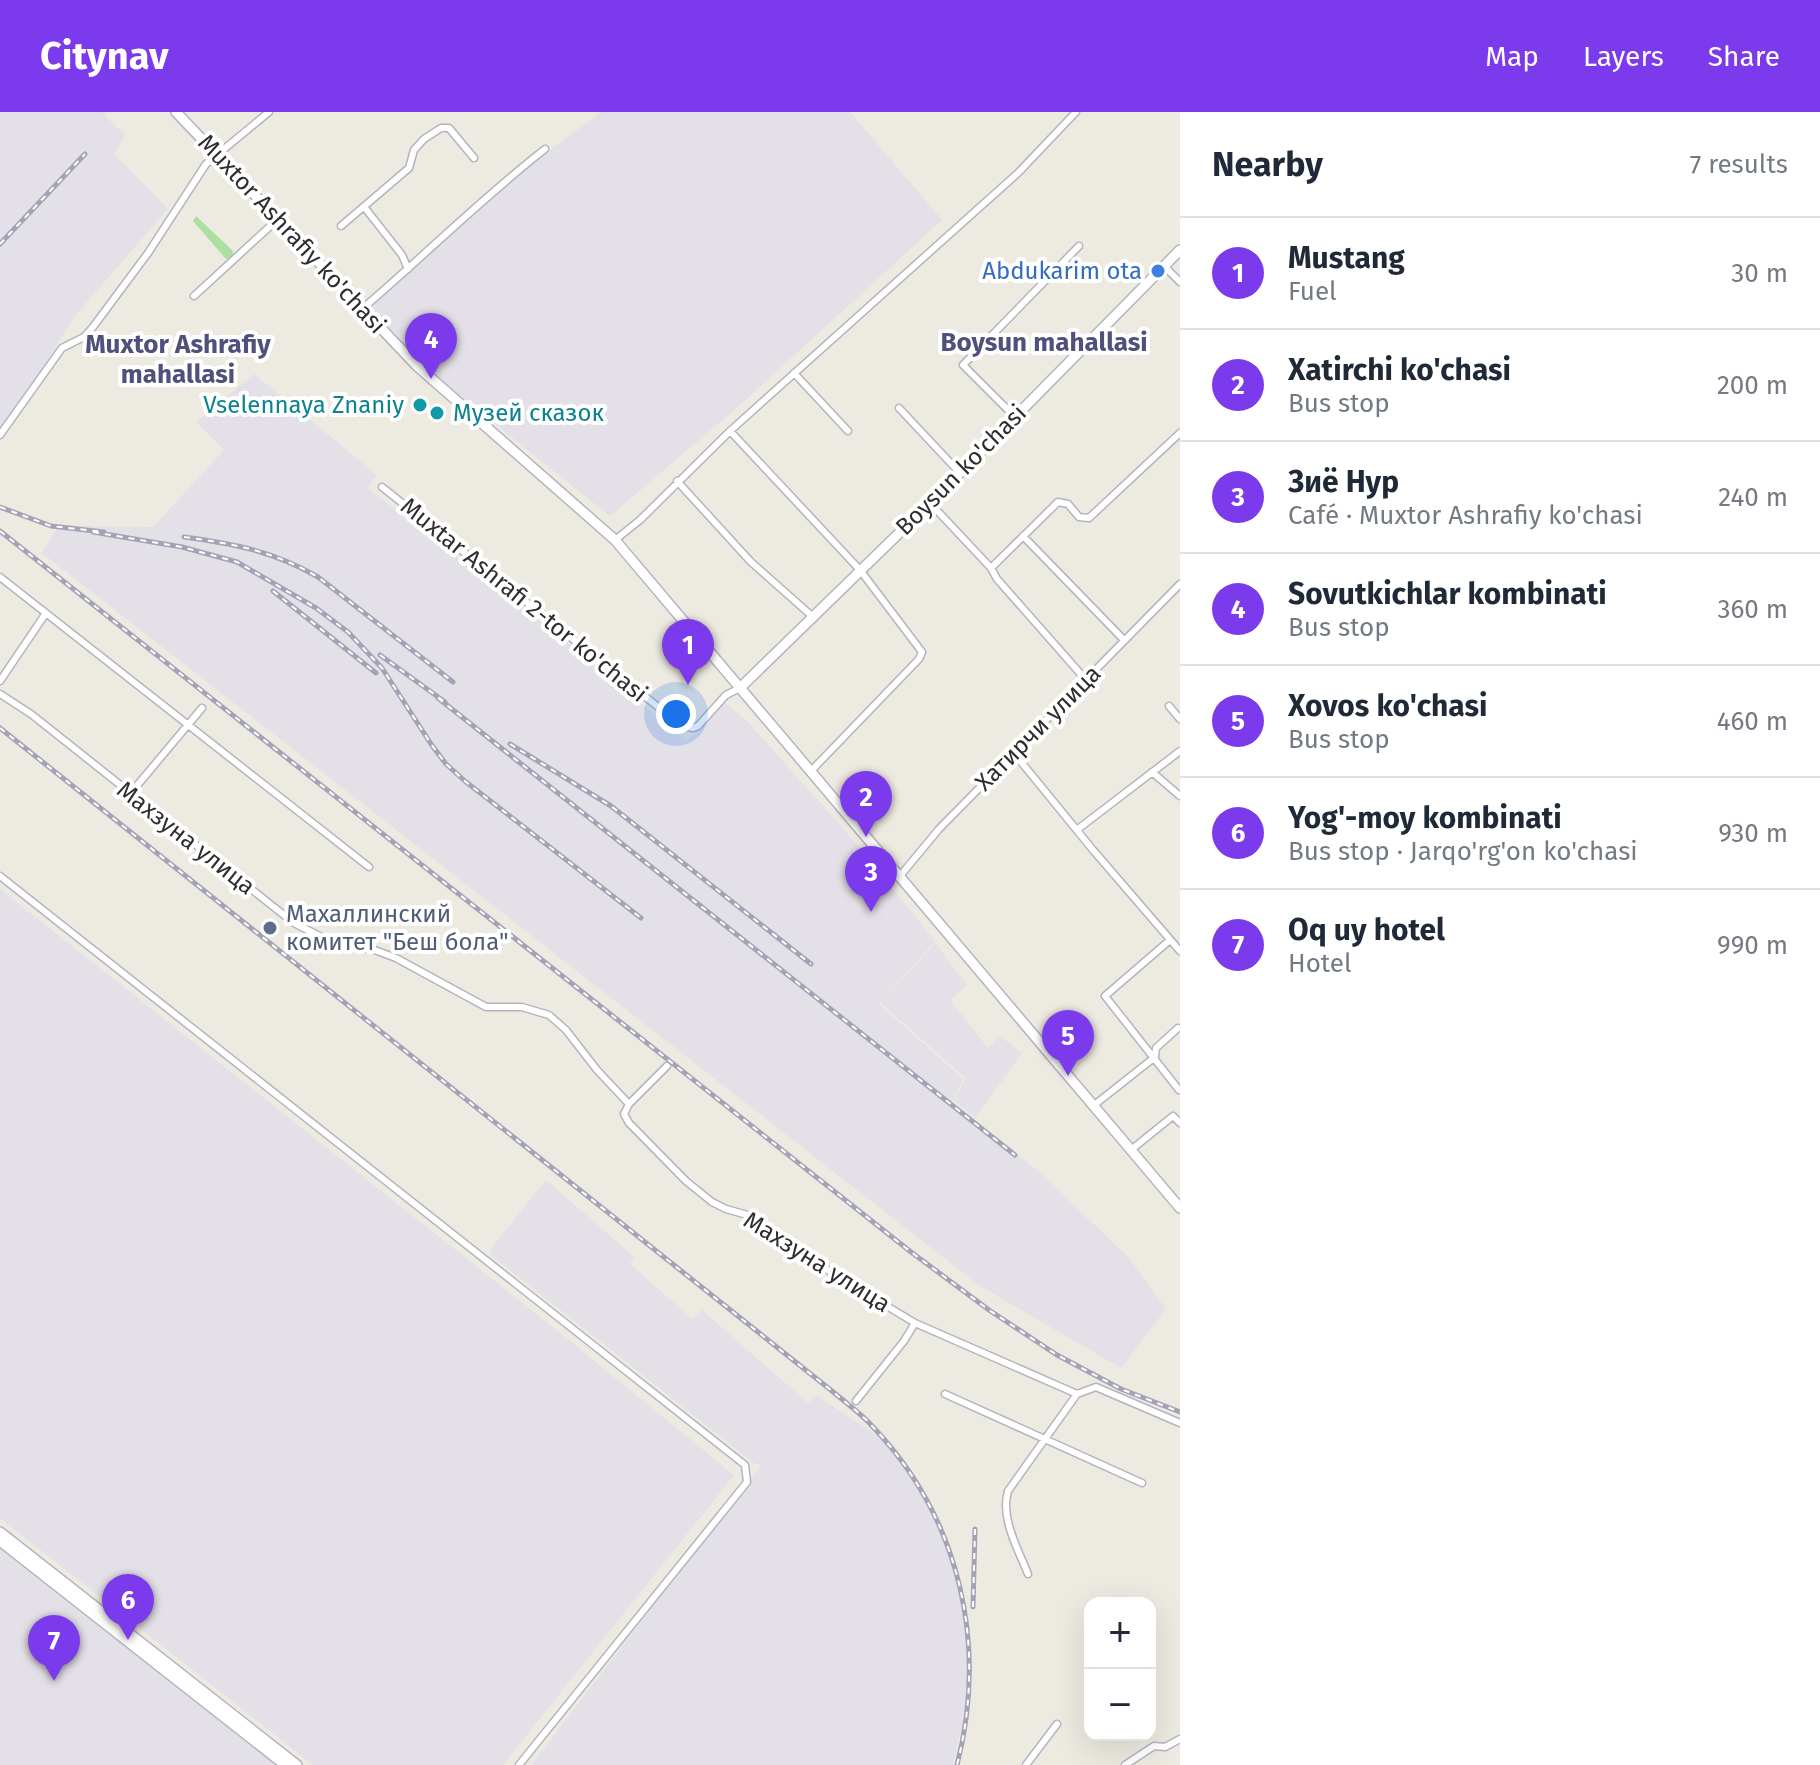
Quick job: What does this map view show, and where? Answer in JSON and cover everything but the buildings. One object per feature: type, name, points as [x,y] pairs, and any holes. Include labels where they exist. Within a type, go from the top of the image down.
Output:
[{"type":"main road","name":"Muxtor Ashrafiy ko'chasi","points":[[176,112],[416,365],[615,540],[1180,1208]]},
{"type":"main road","name":"Boysun ko'chasi","points":[[740,688],[930,503],[1180,250]]},
{"type":"main road","points":[[0,1532],[297,1765]]},
{"type":"main road","points":[[0,1541],[285,1765]]},
{"type":"street","points":[[0,435],[62,348],[84,337],[93,327],[148,253],[206,164],[269,112]]},
{"type":"street","points":[[615,540],[640,520],[730,431],[1019,172],[1076,112]]},
{"type":"street","points":[[341,226],[409,168],[414,150],[441,128],[449,128],[474,158]]},
{"type":"street","points":[[362,309],[490,192],[545,149]]},
{"type":"street","points":[[365,208],[402,255],[408,269]]},
{"type":"street","points":[[194,296],[278,219]]},
{"type":"street","points":[[1015,417],[963,365],[1079,246]]},
{"type":"street","points":[[1165,267],[1180,282]]},
{"type":"street","points":[[794,373],[848,431]]},
{"type":"street","points":[[899,408],[959,472]]},
{"type":"street","points":[[730,431],[860,570],[922,652],[919,659],[811,771]]},
{"type":"street","points":[[991,568],[1063,501],[1079,517],[1089,518],[1180,433]]},
{"type":"street","points":[[677,481],[751,562],[812,616]]},
{"type":"street","name":"Muxtar Ashrafi 2-tor ko'chasi","points":[[382,487],[682,726],[698,726],[726,695],[740,688]]},
{"type":"street","points":[[930,503],[991,568],[997,579],[1086,680]]},
{"type":"street","points":[[1023,536],[1124,640]]},
{"type":"street","points":[[0,577],[369,867]]},
{"type":"street","name":"Хатирчи улица","points":[[900,876],[939,829],[1180,584]]},
{"type":"street","points":[[0,681],[46,613]]},
{"type":"street","name":"Махзуна улица","points":[[0,694],[31,714],[294,923],[335,944],[372,949],[396,958],[491,1008],[522,1007],[549,1015],[566,1030],[629,1104],[624,1114],[629,1123],[702,1195],[726,1209],[751,1216],[832,1273],[915,1323],[1077,1394],[1096,1387],[1180,1423]]},
{"type":"street","points":[[1169,706],[1180,719]]},
{"type":"street","points":[[130,794],[202,708]]},
{"type":"street","points":[[1078,829],[1180,751]]},
{"type":"street","points":[[1013,752],[1180,951]]},
{"type":"street","points":[[1152,772],[1180,796]]},
{"type":"street","points":[[0,876],[743,1463],[747,1482],[519,1765]]},
{"type":"street","points":[[1170,940],[1105,996],[1179,1090]]},
{"type":"street","points":[[1093,1106],[1155,1057],[1156,1048],[1178,1028]]},
{"type":"street","points":[[629,1104],[667,1066]]},
{"type":"street","points":[[1131,1150],[1173,1116],[1180,1123]]},
{"type":"street","points":[[856,1401],[915,1323]]},
{"type":"street","points":[[945,1394],[1142,1483]]},
{"type":"street","points":[[1028,1574],[1010,1526],[1006,1498],[1077,1394]]},
{"type":"street","points":[[1026,1765],[1057,1724]]},
{"type":"street","points":[[1125,1765],[1154,1746],[1165,1747],[1180,1739]]},
{"type":"shaded area","points":[[0,112],[106,112],[104,115],[125,135],[114,154],[168,209],[74,317],[16,411],[0,430]]},
{"type":"shaded area","points":[[601,112],[850,112],[942,220],[740,405],[610,516],[449,387],[369,307],[515,176]]},
{"type":"shaded area","points":[[254,374],[377,475],[367,488],[526,608],[687,741],[725,703],[747,721],[850,836],[935,941],[879,1004],[963,1079],[952,1102],[1038,1171],[1128,1257],[1166,1309],[1121,1368],[980,1286],[42,553],[58,526],[153,527],[224,450],[196,422]]},
{"type":"shaded area","points":[[0,889],[549,1324],[734,1475],[503,1765],[313,1765],[0,1518]]},
{"type":"shaded area","points":[[935,943],[967,985],[950,1000],[988,1048],[1000,1036],[1022,1053],[975,1118],[954,1101],[965,1078],[881,1003]]},
{"type":"shaded area","points":[[546,1180],[634,1257],[630,1264],[692,1319],[702,1310],[808,1403],[816,1395],[881,1438],[914,1483],[937,1523],[957,1578],[968,1634],[967,1701],[953,1765],[531,1765],[762,1464],[755,1464],[491,1255],[492,1247]]},
{"type":"shaded area","points":[[0,1550],[277,1765],[0,1765]]},
{"type":"green space","points":[[196,216],[233,251],[232,258],[226,259],[193,221]]},
{"type":"railway","points":[[0,244],[85,154]]},
{"type":"railway","points":[[0,507],[51,526],[104,532]]},
{"type":"railway","points":[[0,531],[911,1252],[989,1310],[1057,1355],[1121,1389],[1180,1412]]},
{"type":"railway","points":[[93,532],[182,547],[237,562],[316,608],[348,632],[382,668],[446,764],[641,918]]},
{"type":"railway","points":[[184,537],[253,550],[318,577],[453,682]]},
{"type":"railway","points":[[273,591],[376,673]]},
{"type":"railway","points":[[380,655],[445,702]]},
{"type":"railway","points":[[438,698],[1015,1155]]},
{"type":"railway","points":[[0,728],[869,1423],[904,1464],[928,1502],[946,1543],[959,1585],[967,1629],[969,1674],[966,1720],[957,1765]]},
{"type":"railway","points":[[510,744],[611,806],[811,964]]},
{"type":"railway","points":[[973,1607],[975,1529]]},
{"type":"place","name":"Abdukarim ota","points":[[1158,271]]},
{"type":"place","name":"Sovutkichlar kombinati","points":[[431,379]]},
{"type":"place","name":"Vselennaya Znaniy","points":[[420,405]]},
{"type":"place","name":"Музей сказок","points":[[437,413]]},
{"type":"place","name":"Mustang","points":[[688,685]]},
{"type":"place","name":"Xatirchi ko'chasi","points":[[866,837]]},
{"type":"place","name":"Зиё Нур","points":[[871,912]]},
{"type":"place","name":"Махаллинский комитет \"Беш бола\"","points":[[270,928]]},
{"type":"place","name":"Xovos ko'chasi","points":[[1068,1076]]},
{"type":"place","name":"Yog'-moy kombinati","points":[[128,1640]]},
{"type":"place","name":"Oq uy hotel","points":[[54,1681]]},
{"type":"district","name":"Boysun mahallasi","points":[[1044,342]]},
{"type":"district","name":"Muxtor Ashrafiy mahallasi","points":[[178,359]]}]
